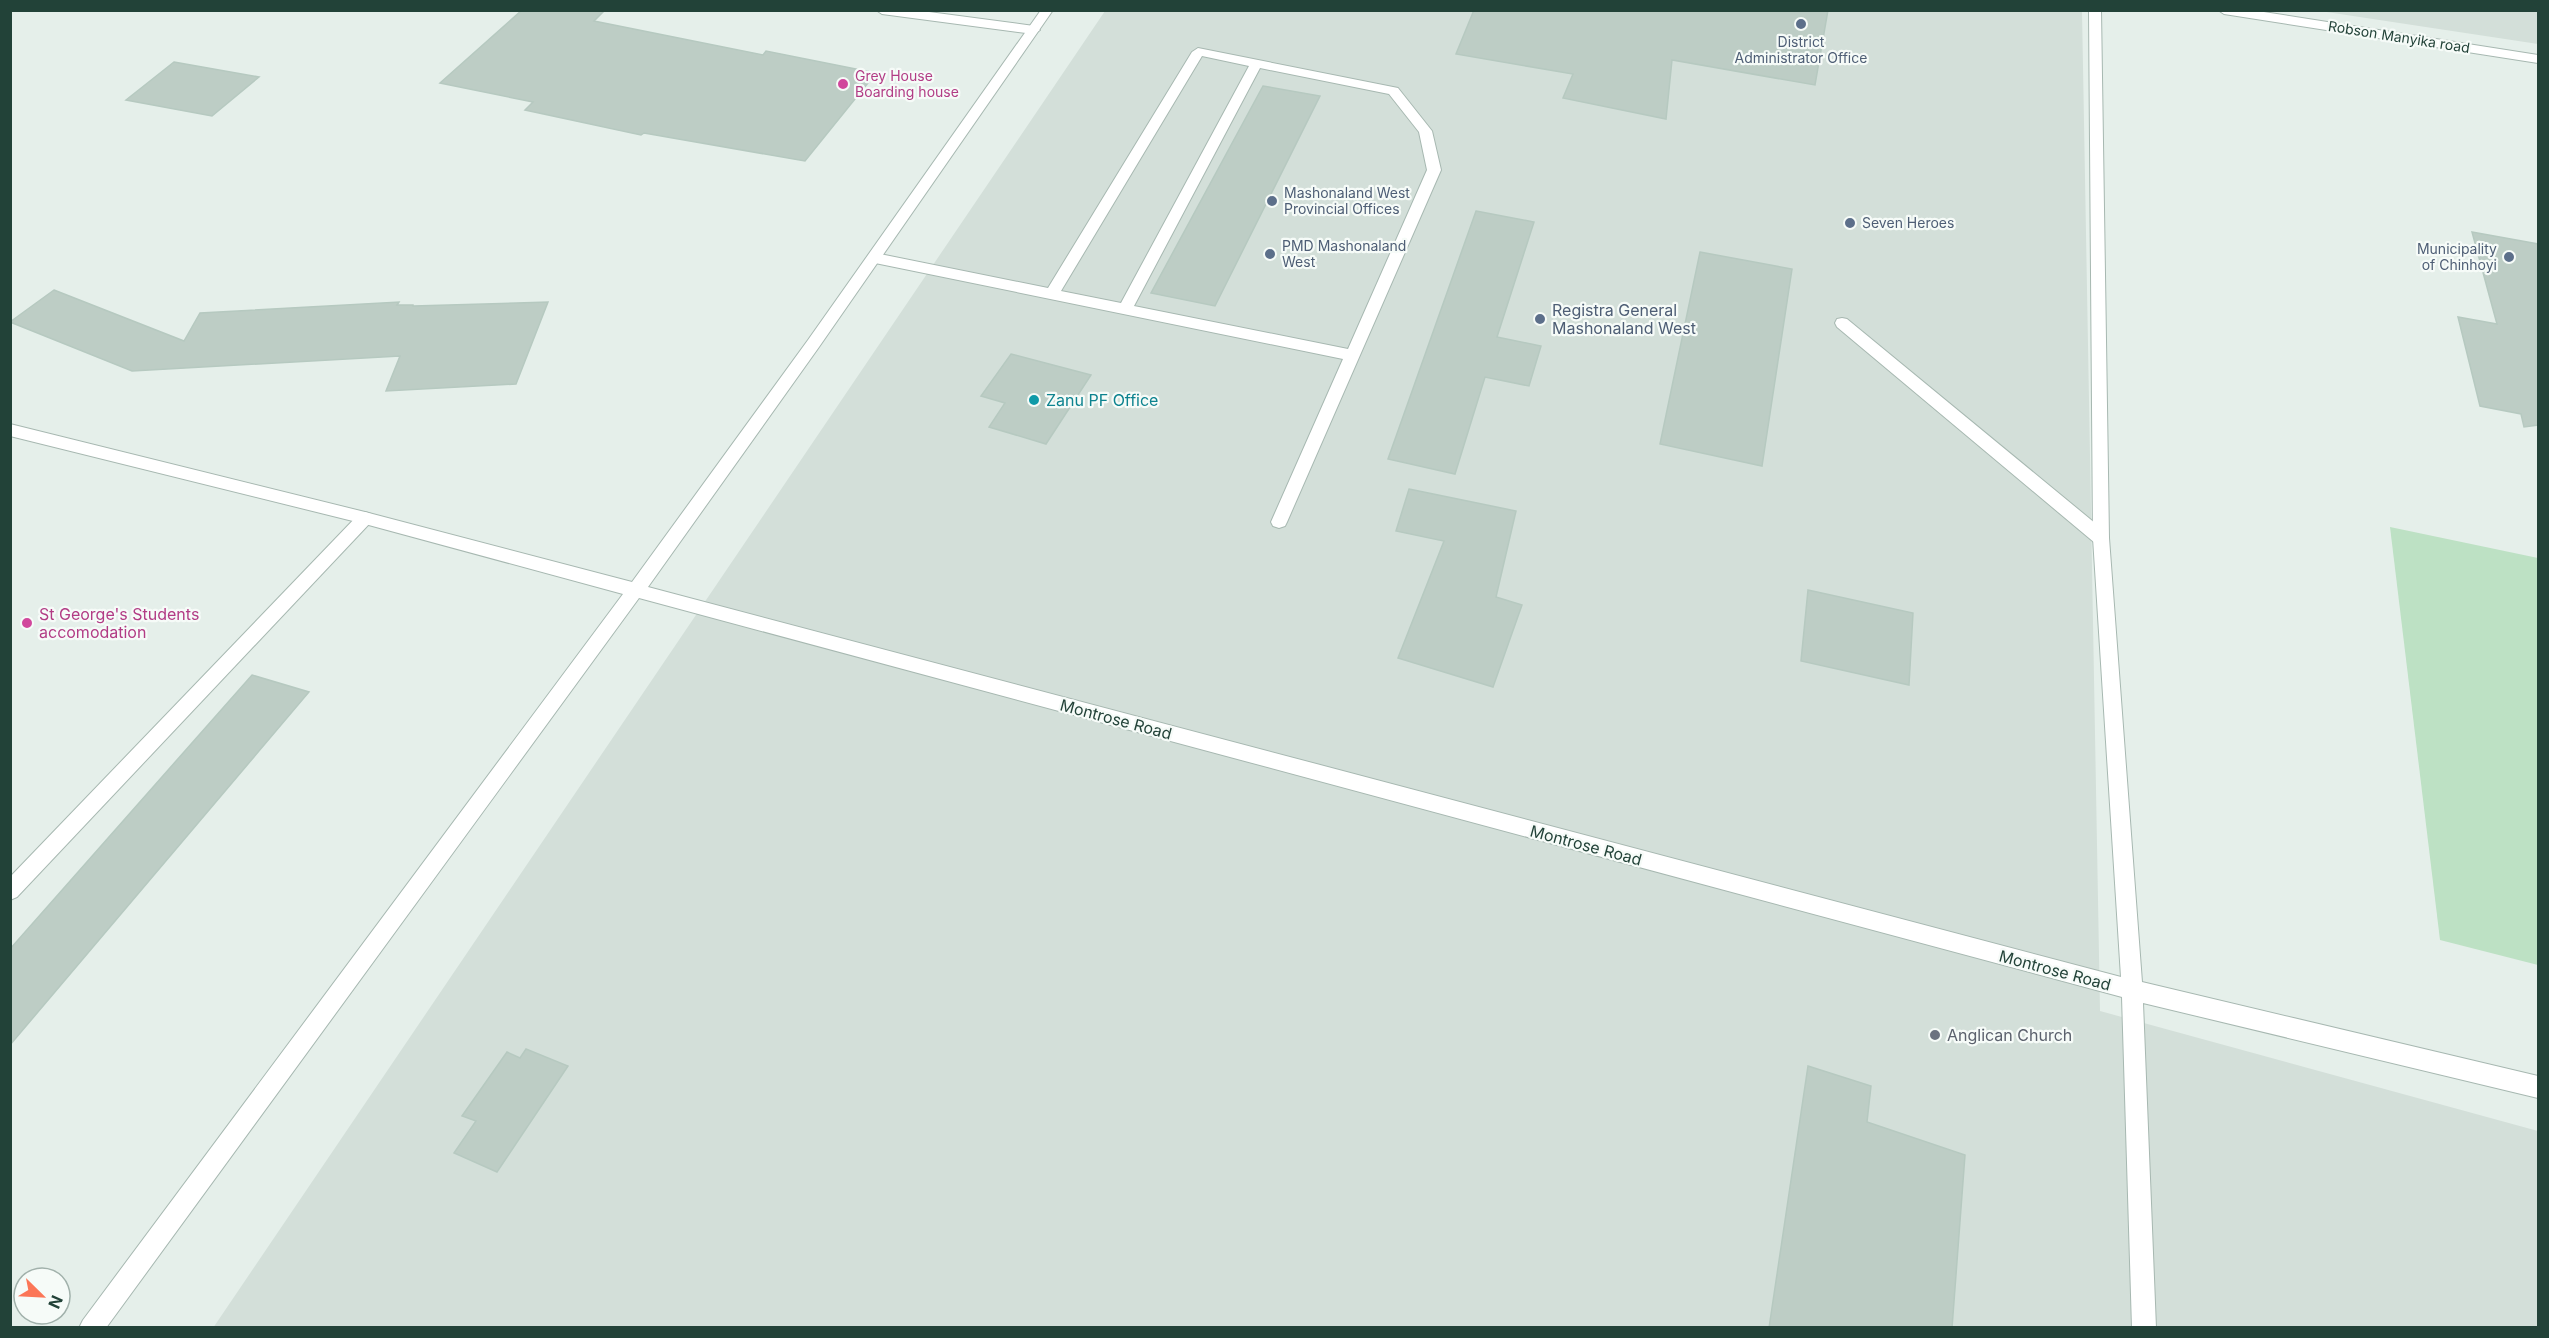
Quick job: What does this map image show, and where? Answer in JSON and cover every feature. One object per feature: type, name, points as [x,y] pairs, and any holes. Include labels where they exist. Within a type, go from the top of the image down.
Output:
[{"type":"street","points":[[882,10],[1034,30]]},
{"type":"street","points":[[92,1328],[635,591],[876,258],[1047,10]]},
{"type":"street","points":[[2095,10],[2101,538],[2132,990],[2144,1328]]},
{"type":"street","name":"Robson Manyika road","points":[[2224,10],[2538,58]]},
{"type":"street","points":[[1052,294],[1198,52],[1393,91],[1425,131],[1434,170],[1279,522]]},
{"type":"street","points":[[1125,309],[1256,64]]},
{"type":"street","points":[[876,258],[1351,356]]},
{"type":"street","points":[[1842,323],[2101,538]]},
{"type":"street","name":"Montrose Road","points":[[10,430],[365,518],[2132,990],[2538,1087]]},
{"type":"street","points":[[10,891],[365,518]]},
{"type":"shaded area","points":[[1105,11],[2082,11],[2100,1011],[2538,1131],[2538,1327],[213,1328]]},
{"type":"shaded area","points":[[2320,11],[2538,11],[2538,44]]},
{"type":"green space","points":[[2390,527],[2538,558],[2538,965],[2440,940]]},
{"type":"building","points":[[522,10],[605,10],[594,21],[763,55],[766,51],[876,73],[805,161],[644,133],[641,135],[525,110],[533,102],[440,83]]},
{"type":"building","points":[[1474,10],[1828,10],[1815,85],[1672,60],[1666,119],[1563,98],[1573,74],[1456,54]]},
{"type":"building","points":[[174,62],[259,77],[212,116],[126,100]]},
{"type":"building","points":[[1263,86],[1320,96],[1215,306],[1151,293]]},
{"type":"building","points":[[1476,211],[1534,222],[1497,337],[1541,346],[1529,386],[1485,377],[1455,474],[1388,459]]},
{"type":"building","points":[[2472,232],[2538,244],[2538,425],[2524,427],[2521,414],[2480,406],[2458,317],[2497,324]]},
{"type":"building","points":[[1700,252],[1792,269],[1762,466],[1660,444]]},
{"type":"building","points":[[54,290],[184,341],[200,313],[399,302],[397,305],[413,306],[548,302],[516,384],[386,391],[400,356],[132,371],[10,322]]},
{"type":"building","name":"Zanu PF Office","points":[[1011,354],[1091,375],[1046,444],[989,427],[1005,403],[981,396]]},
{"type":"building","points":[[1409,489],[1516,511],[1496,597],[1522,605],[1493,687],[1398,658],[1444,541],[1396,531]]},
{"type":"building","points":[[1808,590],[1913,613],[1909,685],[1801,661]]},
{"type":"building","points":[[252,675],[309,692],[10,1045],[10,949]]},
{"type":"building","points":[[526,1049],[568,1066],[497,1172],[454,1153],[476,1121],[462,1116],[507,1052],[520,1058]]},
{"type":"building","points":[[1808,1066],[1871,1086],[1867,1122],[1965,1155],[1952,1328],[1769,1328]]},
{"type":"place","name":"District Administrator Office","points":[[1801,24]]},
{"type":"place","name":"Grey House Boarding house","points":[[843,84]]},
{"type":"place","name":"Mashonaland West Provincial Offices","points":[[1272,201]]},
{"type":"place","name":"Seven Heroes","points":[[1850,223]]},
{"type":"place","name":"PMD Mashonaland West","points":[[1270,254]]},
{"type":"place","name":"Municipality of Chinhoyi","points":[[2509,257]]},
{"type":"place","name":"Registra General Mashonaland West","points":[[1540,319]]},
{"type":"place","name":"Zanu PF Office","points":[[1034,400]]},
{"type":"place","name":"St George's Students accomodation","points":[[27,623]]},
{"type":"place","name":"Anglican Church","points":[[1935,1035]]}]
